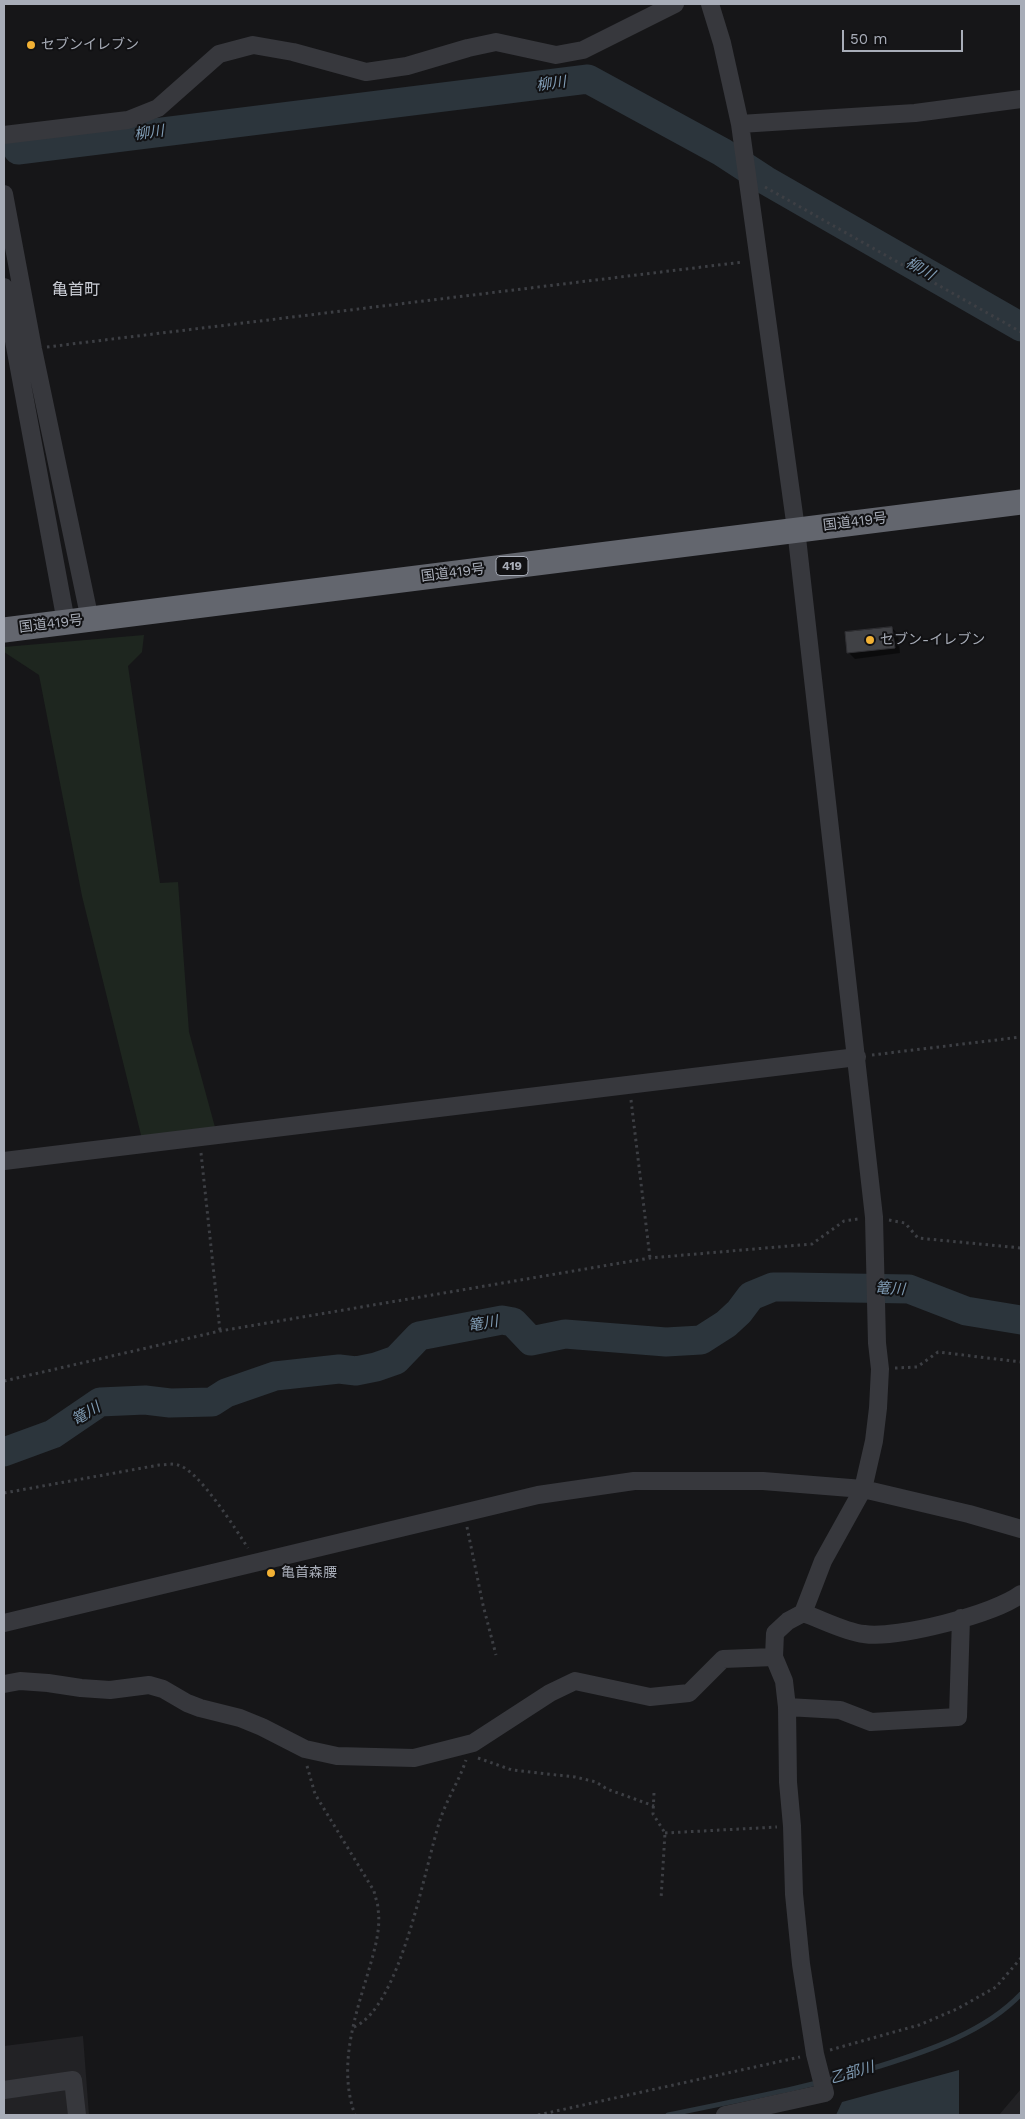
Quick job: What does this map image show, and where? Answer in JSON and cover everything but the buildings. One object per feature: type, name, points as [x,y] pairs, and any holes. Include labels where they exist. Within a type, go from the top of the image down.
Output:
[{"type":"highway","name":"国道419号","points":[[4,630],[1021,502]]},
{"type":"street","points":[[4,135],[128,120],[158,108],[219,54],[253,45],[293,52],[366,72],[407,66],[496,42],[556,55],[583,50],[675,4]]},
{"type":"street","points":[[710,4],[722,43],[740,124],[796,529],[874,1217],[877,1343],[880,1369],[874,1441],[863,1489],[823,1561],[803,1613],[788,1621],[775,1634],[774,1657],[784,1681],[787,1708],[788,1782],[792,1826],[795,1911],[801,1964],[816,2056],[825,2093],[725,2115]]},
{"type":"street","points":[[740,124],[915,113],[1021,99]]},
{"type":"street","points":[[4,194],[33,349],[78,621]]},
{"type":"street","points":[[4,287],[78,621]]},
{"type":"street","points":[[4,1161],[857,1057]]},
{"type":"street","points":[[4,1623],[538,1495],[634,1481],[763,1481],[863,1489],[969,1514],[1021,1529]]},
{"type":"street","points":[[803,1613],[864,1634],[911,1632],[997,1606],[1021,1594]]},
{"type":"street","points":[[787,1708],[840,1710],[871,1722],[958,1717],[962,1618]]},
{"type":"street","points":[[4,1684],[20,1681],[48,1682],[80,1688],[110,1690],[149,1685],[163,1688],[187,1703],[200,1708],[240,1718],[262,1726],[305,1749],[338,1756],[414,1758],[468,1748],[550,1692],[575,1681],[650,1696],[689,1693],[723,1660],[774,1657]]},
{"type":"street","points":[[4,2090],[74,2080],[77,2115]]},
{"type":"path","points":[[762,185],[1021,332]]},
{"type":"path","points":[[33,349],[759,260]]},
{"type":"path","points":[[857,1057],[1021,1037]]},
{"type":"path","points":[[629,1085],[650,1258]]},
{"type":"path","points":[[200,1137],[220,1331]]},
{"type":"path","points":[[4,1381],[220,1331],[650,1258],[812,1244],[844,1221],[874,1217],[905,1224],[918,1238],[1021,1248]]},
{"type":"path","points":[[880,1369],[917,1367],[938,1352],[1021,1362]]},
{"type":"path","points":[[4,1493],[159,1465],[179,1465],[198,1479],[226,1513],[256,1562]]},
{"type":"path","points":[[464,1512],[483,1605],[496,1655]]},
{"type":"path","points":[[353,2027],[360,2024],[373,2010],[396,1970],[441,1818],[468,1748],[478,1759],[512,1770],[575,1776],[596,1782],[607,1789],[654,1806]]},
{"type":"path","points":[[305,1749],[304,1757],[315,1794],[374,1890],[378,1908],[379,1925],[353,2027],[347,2072],[349,2094],[355,2115]]},
{"type":"path","points":[[654,1793],[653,1814],[665,1833],[661,1899]]},
{"type":"path","points":[[665,1833],[792,1826]]},
{"type":"path","points":[[538,2115],[816,2056],[919,2025],[957,2009],[996,1987],[1021,1958]]},
{"type":"shaded area","points":[[144,635],[142,652],[128,666],[160,883],[178,882],[189,1032],[216,1131],[142,1139],[82,896],[39,675],[4,652],[4,647]]},
{"type":"shaded area","points":[[83,2036],[89,2115],[4,2115],[4,2046]]},
{"type":"shaded area","points":[[959,2070],[959,2115],[836,2115],[842,2102]]},
{"type":"shaded area","points":[[1021,2089],[1021,2115],[999,2115]]},
{"type":"waterway","name":"柳川","points":[[18,150],[588,79],[722,152],[765,180],[1021,327]]},
{"type":"waterway","name":"篭川","points":[[4,1452],[53,1434],[100,1402],[145,1400],[170,1403],[212,1402],[226,1393],[275,1376],[339,1369],[356,1371],[376,1367],[396,1360],[419,1336],[502,1320],[513,1322],[531,1341],[565,1334],[666,1342],[701,1340],[726,1324],[739,1312],[751,1296],[773,1287],[909,1289],[966,1311],[1021,1320]]},
{"type":"waterway","name":"乙部川","points":[[668,2115],[774,2093],[880,2066],[917,2054],[973,2030],[991,2019],[1021,1994]]},
{"type":"place","name":"セブンイレブン","points":[[31,45]]},
{"type":"place","name":"セブン-イレブン","points":[[870,640]]},
{"type":"place","name":"亀首森腰","points":[[271,1573]]},
{"type":"district","name":"亀首町","points":[[76,290]]}]
